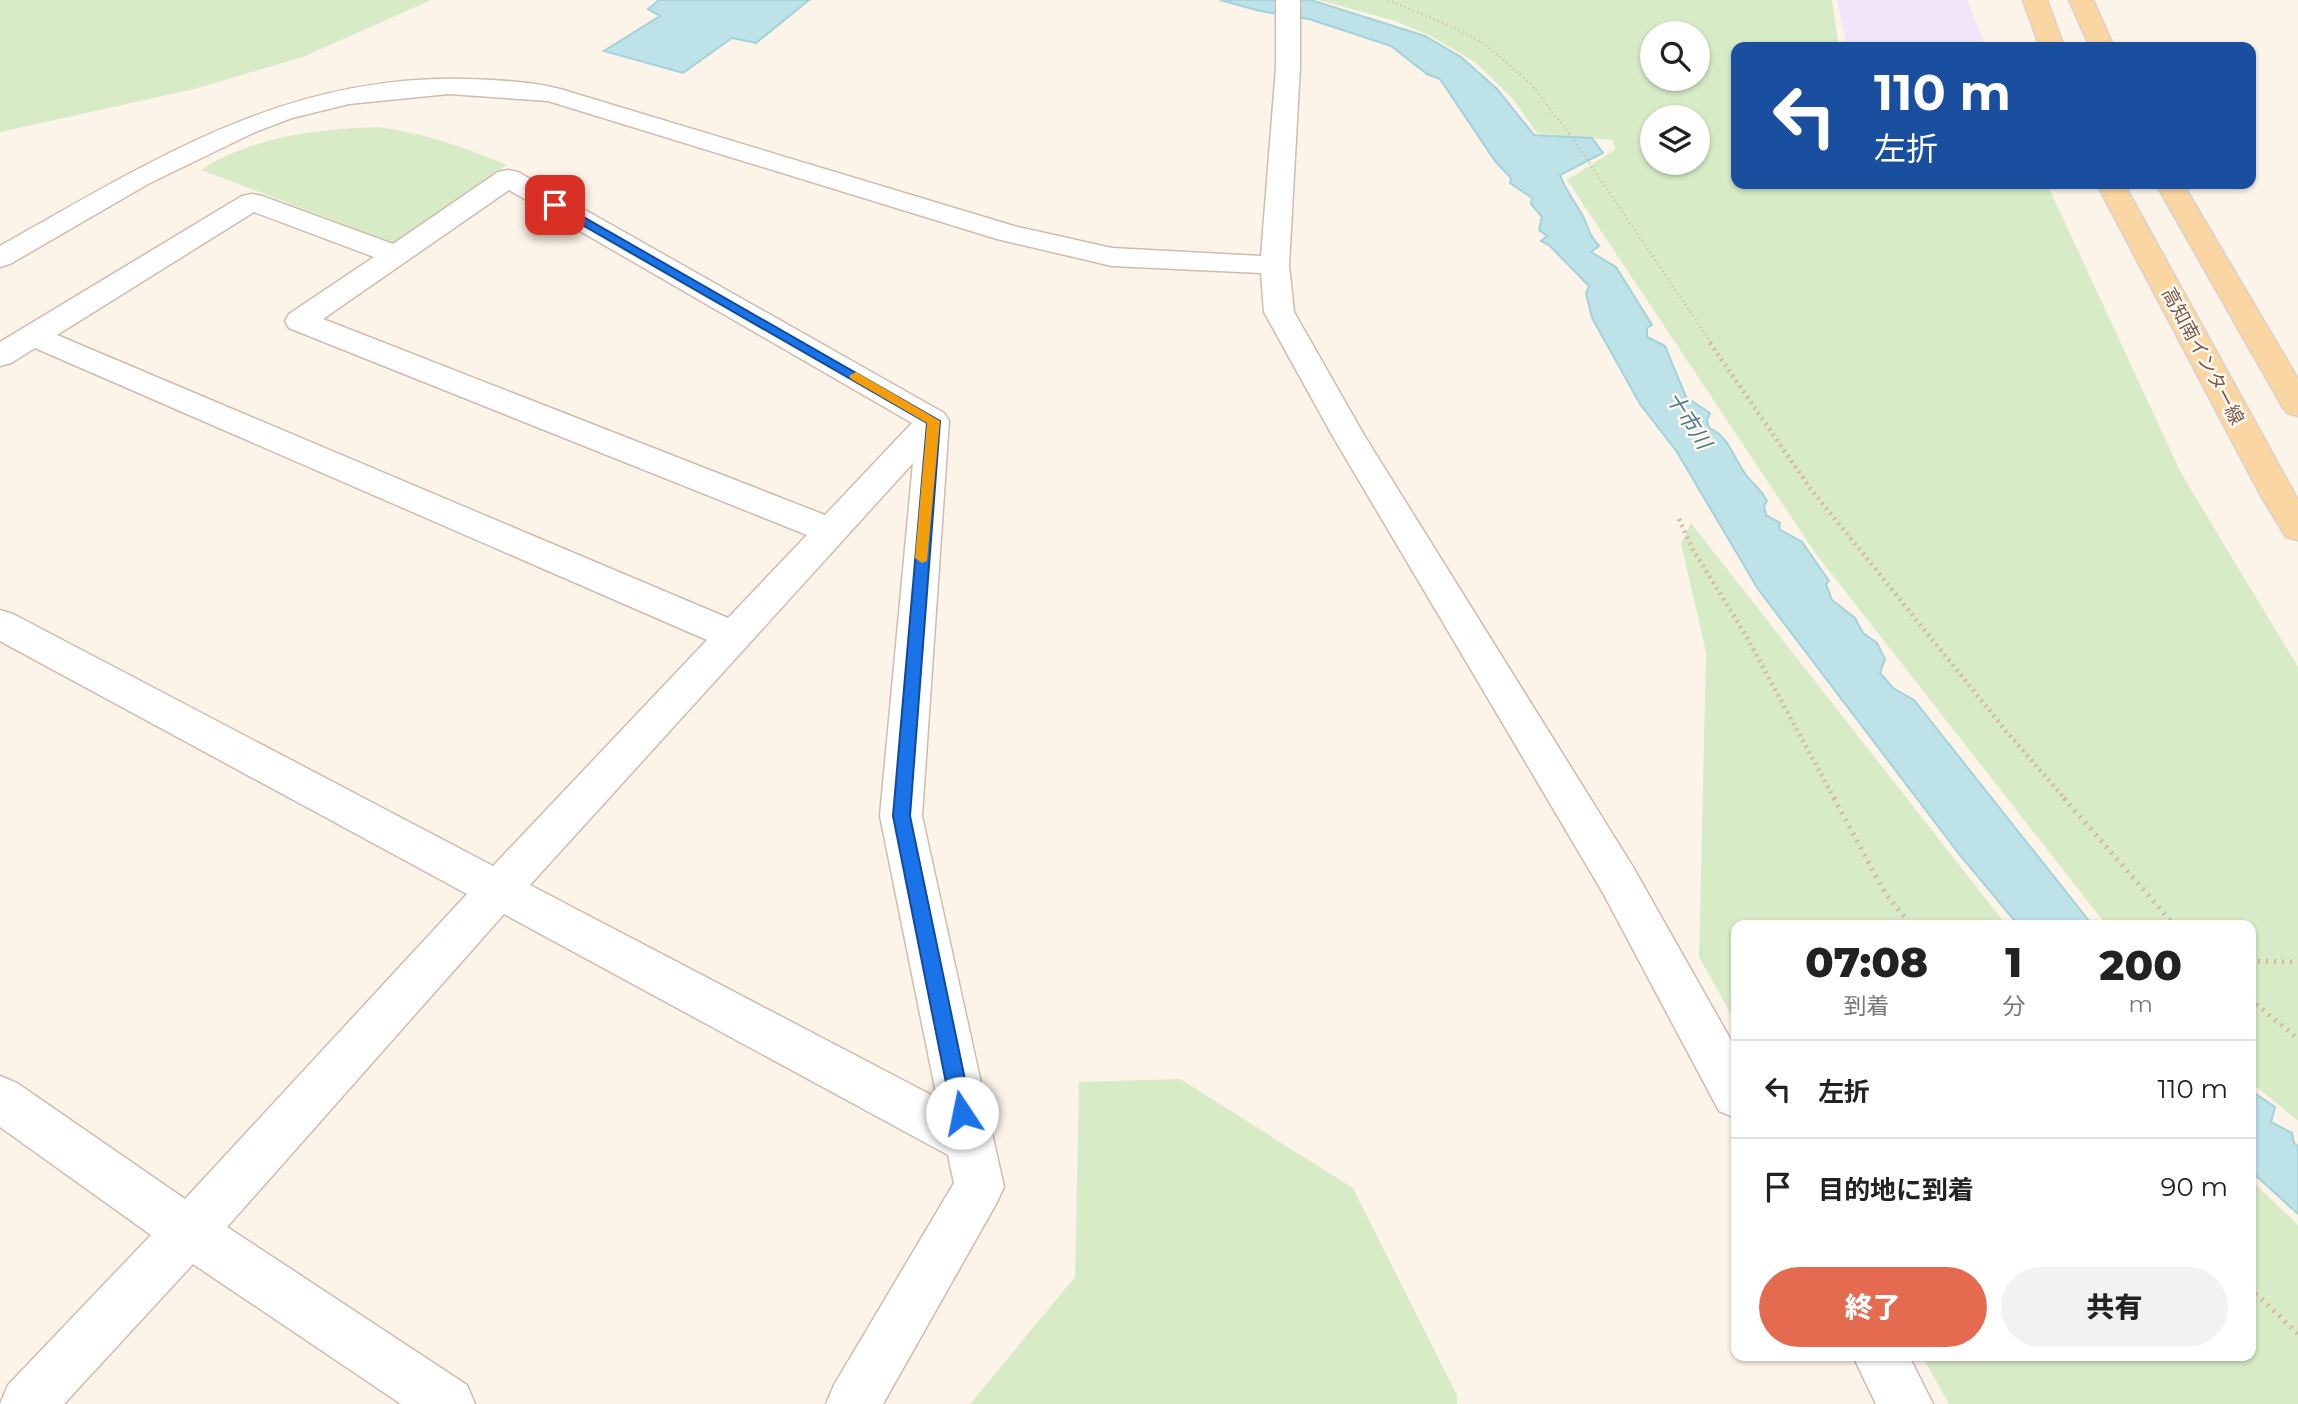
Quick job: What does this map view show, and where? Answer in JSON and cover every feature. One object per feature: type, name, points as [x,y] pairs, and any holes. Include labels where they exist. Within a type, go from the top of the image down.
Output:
[{"type":"main road","points":[[2035,0],[2050,42]]},
{"type":"main road","points":[[2081,0],[2100,42]]},
{"type":"main road","name":"高知南インター線","points":[[2113,189],[2277,494],[2298,528]]},
{"type":"main road","points":[[2172,189],[2298,406]]},
{"type":"street","points":[[1287,13],[1288,67],[1275,265],[1279,312],[1348,435],[1618,880],[1731,1087]]},
{"type":"street","points":[[0,258],[179,158],[284,112],[336,99],[442,85],[495,86],[551,94],[1007,233],[1058,246],[1112,257],[1275,265]]},
{"type":"street","points":[[831,531],[300,321],[508,178],[933,421]]},
{"type":"street","points":[[0,356],[252,202],[396,255]]},
{"type":"street","points":[[33,336],[734,636]]},
{"type":"street","points":[[27,1404],[189,1232],[499,889],[933,421]]},
{"type":"street","points":[[853,1404],[979,1187],[901,816],[933,421]]},
{"type":"street","points":[[0,624],[968,1140]]},
{"type":"street","points":[[0,1099],[189,1232],[448,1404]]},
{"type":"street","points":[[1882,1361],[1906,1404]]},
{"type":"path","points":[[1388,0],[1438,18],[1498,51],[1534,85],[1569,132],[1592,170],[1810,488],[2006,731],[2170,920]]},
{"type":"path","points":[[1679,519],[1692,548],[1745,634],[1885,893],[1907,920]]},
{"type":"path","points":[[2256,961],[2298,962]]},
{"type":"path","points":[[2256,1004],[2298,1039]]},
{"type":"path","points":[[2256,1294],[2298,1334]]},
{"type":"shaded area","points":[[1837,0],[1967,0],[1984,42],[1846,42]]},
{"type":"green space","points":[[0,0],[431,0],[303,57],[194,89],[0,132]]},
{"type":"green space","points":[[1319,0],[1832,0],[1838,42],[1731,42],[1731,189],[2049,189],[2181,473],[2298,667],[2298,1121],[2256,1086],[2256,920],[2102,920],[1816,554],[1567,180],[1616,149],[1612,140],[1537,133],[1512,98],[1475,62],[1431,36],[1395,21]]},
{"type":"green space","points":[[378,127],[444,142],[507,165],[394,243],[201,170],[243,149],[287,136]]},
{"type":"green space","points":[[1691,523],[2002,920],[1731,920],[1731,1014],[1699,957],[1706,652],[1681,544]]},
{"type":"green space","points":[[1180,1079],[1353,1188],[1457,1395],[1457,1404],[970,1404],[1075,1277],[1079,1082]]},
{"type":"green space","points":[[2256,1185],[2298,1225],[2298,1404],[1949,1404],[1925,1361],[2256,1361]]},
{"type":"water","points":[[659,0],[809,0],[756,43],[732,38],[683,73],[604,51],[660,16],[648,9]]},
{"type":"water","name":"十市川","points":[[1220,0],[1311,0],[1425,36],[1461,57],[1497,89],[1534,135],[1592,138],[1603,153],[1560,175],[1599,246],[1591,252],[1616,267],[1652,325],[1647,328],[1647,337],[1665,346],[1686,397],[1710,413],[1707,420],[1709,428],[1727,442],[1746,475],[1764,496],[1767,501],[1764,506],[1766,515],[1780,523],[1779,529],[1802,542],[1829,581],[1826,584],[1832,600],[1855,618],[1863,633],[1877,643],[1885,659],[1880,673],[1893,688],[1914,700],[2088,920],[2014,920],[1959,854],[1758,589],[1677,452],[1640,404],[1592,318],[1586,293],[1589,286],[1549,245],[1541,241],[1547,236],[1539,230],[1542,217],[1531,204],[1532,198],[1510,183],[1511,178],[1495,161],[1440,79],[1427,74],[1391,46],[1309,19],[1260,11]]},
{"type":"water","points":[[2256,1094],[2275,1107],[2271,1122],[2292,1133],[2294,1143],[2298,1146],[2298,1214],[2256,1176]]},
{"type":"slow traffic","points":[[856,376],[933,421],[922,558]]},
{"type":"route","points":[[555,205],[933,421],[901,816],[962,1113]]}]
